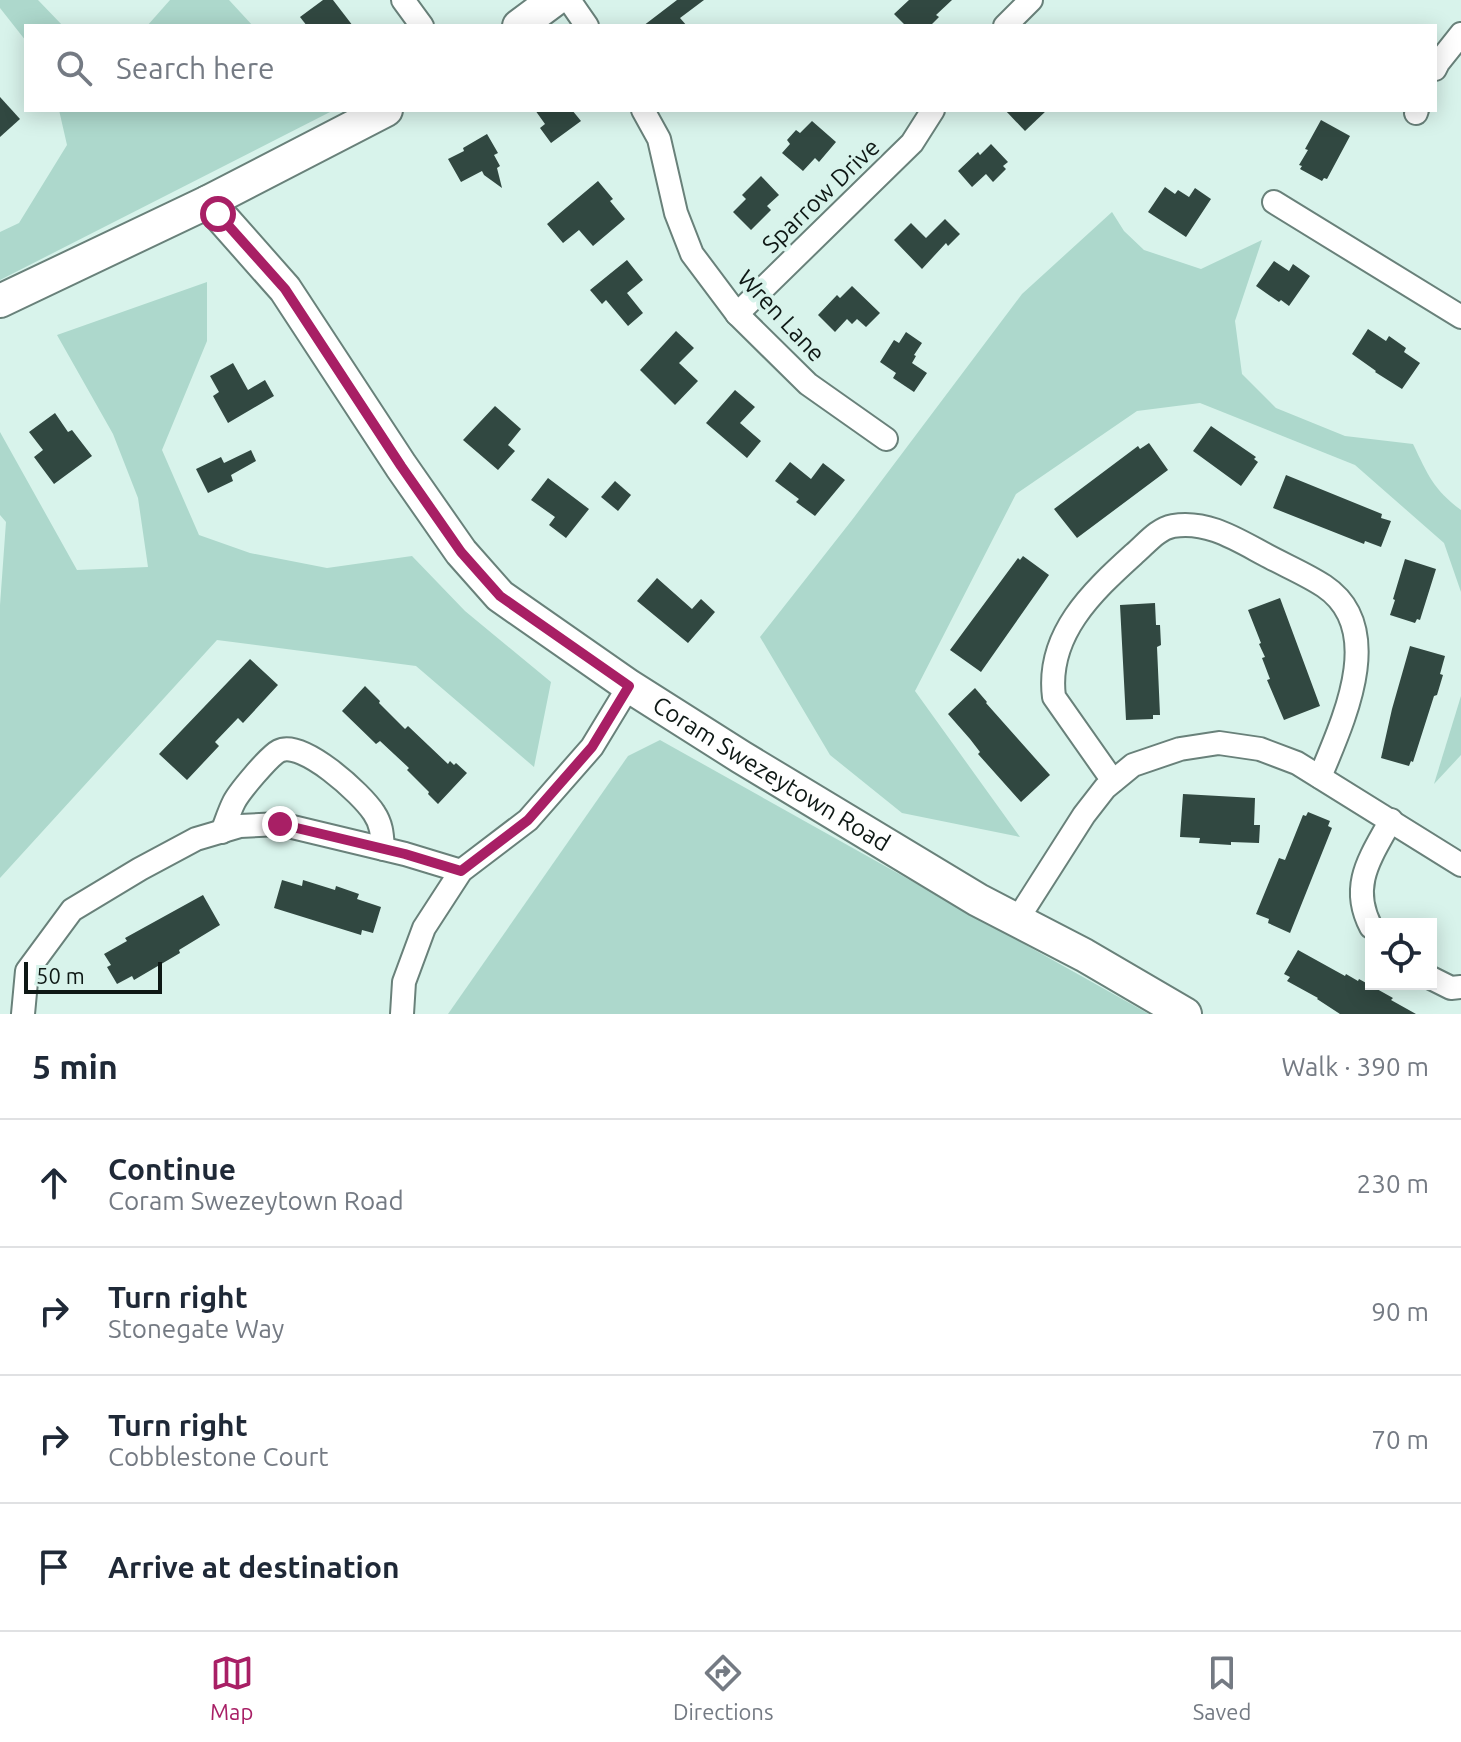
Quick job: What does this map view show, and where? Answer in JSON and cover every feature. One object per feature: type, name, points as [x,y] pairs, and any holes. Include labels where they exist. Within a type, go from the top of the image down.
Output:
[{"type":"street","points":[[403,0],[421,24]]},
{"type":"street","points":[[522,24],[554,0]]},
{"type":"street","points":[[569,0],[586,24]]},
{"type":"street","points":[[1007,24],[1031,0]]},
{"type":"street","points":[[1437,65],[1461,34]]},
{"type":"street","points":[[0,301],[208,202],[382,112]]},
{"type":"street","name":"Wren Lane","points":[[644,112],[659,139],[676,213],[692,254],[737,314],[808,384],[886,439]]},
{"type":"street","name":"Sparrow Drive","points":[[737,314],[912,143],[932,112]]},
{"type":"street","name":"Coram Swezeytown Road","points":[[208,202],[285,289],[461,552],[500,596],[629,686],[867,834],[978,900],[1084,955],[1185,1014]]},
{"type":"street","points":[[1274,202],[1461,317]]},
{"type":"street","points":[[1113,781],[1054,697],[1052,681],[1055,658],[1070,622],[1105,581],[1160,531],[1189,525],[1206,526],[1233,538],[1325,587],[1339,600],[1352,621],[1357,647],[1356,675],[1320,777]]},
{"type":"street","points":[[402,1014],[404,982],[424,928],[461,871],[528,820],[592,747],[629,686]]},
{"type":"street","points":[[1017,920],[1084,815],[1105,788],[1133,765],[1180,749],[1219,743],[1260,749],[1297,763],[1461,865]]},
{"type":"street","points":[[222,832],[235,800],[268,760],[280,751],[291,749],[313,759],[360,795],[382,828],[383,849]]},
{"type":"street","points":[[1366,918],[1360,894],[1366,868],[1391,820]]},
{"type":"street","points":[[23,1014],[27,971],[72,910],[196,839],[240,826],[280,824],[461,871]]},
{"type":"street","points":[[1437,981],[1451,988],[1461,987]]},
{"type":"green space","points":[[0,0],[38,0],[61,24],[24,24],[24,38],[0,8]]},
{"type":"green space","points":[[170,0],[229,0],[251,24],[149,24]]},
{"type":"green space","points":[[59,112],[330,112],[0,280],[0,232],[19,223],[67,145]]},
{"type":"green space","points":[[1112,212],[1124,231],[1144,250],[1201,269],[1262,240],[1235,321],[1242,374],[1276,408],[1345,436],[1413,444],[1432,481],[1461,510],[1461,592],[1444,543],[1355,465],[1200,403],[1137,411],[1016,494],[915,691],[1020,837],[902,813],[830,755],[760,637],[1022,294]]},
{"type":"green space","points":[[207,282],[207,341],[162,450],[199,535],[250,553],[327,568],[412,556],[465,611],[551,682],[534,767],[416,666],[217,640],[0,878],[0,605],[6,522],[0,515],[0,432],[77,570],[148,567],[138,498],[113,434],[57,335]]},
{"type":"green space","points":[[1461,696],[1461,755],[1434,784]]},
{"type":"green space","points":[[660,740],[1149,1014],[448,1014],[628,756]]},
{"type":"building","points":[[323,0],[333,0],[351,24],[305,24],[300,17]]},
{"type":"building","points":[[677,0],[704,0],[680,18],[685,24],[646,24]]},
{"type":"building","points":[[909,0],[952,0],[936,15],[939,17],[932,24],[904,24],[894,14]]},
{"type":"building","points":[[0,97],[20,119],[0,137]]},
{"type":"building","points":[[536,112],[574,112],[581,121],[551,143],[540,128],[545,124]]},
{"type":"building","points":[[1007,112],[1045,112],[1025,131]]},
{"type":"building","points":[[1321,120],[1350,136],[1327,179],[1322,181],[1300,169],[1302,166],[1299,165]]},
{"type":"building","points":[[812,121],[836,142],[819,162],[815,158],[803,171],[782,153],[790,144],[787,140],[796,130],[800,133]]},
{"type":"building","points":[[487,134],[498,153],[494,155],[500,166],[497,168],[502,188],[482,171],[461,182],[448,159]]},
{"type":"building","points":[[991,144],[1008,162],[1003,166],[1006,169],[993,182],[986,174],[972,187],[958,171]]},
{"type":"building","points":[[761,176],[779,195],[767,206],[771,210],[751,230],[733,212],[746,199],[742,195]]},
{"type":"building","points":[[598,181],[625,219],[593,246],[579,230],[563,243],[547,224]]},
{"type":"building","points":[[1165,187],[1175,194],[1178,190],[1189,197],[1195,188],[1211,199],[1186,237],[1148,212]]},
{"type":"building","points":[[945,219],[960,234],[948,246],[946,243],[922,269],[894,240],[911,223],[926,238]]},
{"type":"building","points":[[627,260],[643,280],[627,293],[643,313],[628,326],[606,300],[602,304],[590,290]]},
{"type":"building","points":[[1274,261],[1289,271],[1293,264],[1310,276],[1289,306],[1256,286]]},
{"type":"building","points":[[852,286],[880,313],[866,327],[857,319],[852,324],[847,319],[835,332],[818,315],[837,295],[840,298]]},
{"type":"building","points":[[1368,329],[1386,341],[1389,336],[1420,363],[1402,389],[1352,354]]},
{"type":"building","points":[[676,331],[694,348],[679,363],[698,381],[675,405],[640,370]]},
{"type":"building","points":[[906,332],[922,343],[912,363],[927,373],[914,392],[893,378],[896,373],[880,362],[894,340],[899,343]]},
{"type":"building","points":[[233,363],[248,390],[265,380],[274,396],[228,423],[213,396],[219,392],[210,376]]},
{"type":"building","points":[[735,390],[755,407],[740,423],[761,441],[747,458],[706,423]]},
{"type":"building","points":[[495,406],[521,429],[508,445],[515,451],[498,470],[463,440]]},
{"type":"building","points":[[55,413],[68,432],[72,430],[92,456],[54,484],[34,457],[43,450],[29,432]]},
{"type":"building","points":[[1211,426],[1256,457],[1254,459],[1258,462],[1241,486],[1193,451]]},
{"type":"building","points":[[1149,443],[1168,470],[1077,538],[1054,509],[1138,446],[1140,449]]},
{"type":"building","points":[[251,450],[256,461],[231,475],[233,481],[208,493],[196,469],[221,457],[224,463]]},
{"type":"building","points":[[790,462],[811,479],[823,463],[845,480],[815,516],[775,481]]},
{"type":"building","points":[[1286,475],[1382,514],[1381,518],[1391,521],[1381,547],[1365,541],[1364,544],[1273,508]]},
{"type":"building","points":[[548,478],[589,509],[566,538],[549,525],[555,517],[531,500]]},
{"type":"building","points":[[615,481],[631,495],[618,511],[601,497]]},
{"type":"building","points":[[1023,556],[1049,575],[981,672],[950,650],[1018,558],[1020,560]]},
{"type":"building","points":[[1405,559],[1436,569],[1420,620],[1417,619],[1415,623],[1390,615]]},
{"type":"building","points":[[657,578],[692,609],[701,599],[715,612],[688,643],[637,601]]},
{"type":"building","points":[[1280,598],[1320,706],[1284,720],[1267,680],[1270,679],[1262,658],[1265,657],[1248,610]]},
{"type":"building","points":[[1155,603],[1161,645],[1157,647],[1160,715],[1153,715],[1153,719],[1126,720],[1120,605]]},
{"type":"building","points":[[1410,646],[1445,656],[1437,695],[1434,696],[1413,762],[1409,766],[1381,758]]},
{"type":"building","points":[[250,659],[278,685],[243,723],[238,718],[215,742],[219,746],[187,780],[159,754]]},
{"type":"building","points":[[365,686],[405,729],[408,726],[448,764],[450,761],[454,765],[456,763],[467,773],[438,804],[407,770],[409,768],[380,741],[376,744],[342,711]]},
{"type":"building","points":[[975,688],[1050,775],[1021,802],[978,754],[980,752],[948,714]]},
{"type":"building","points":[[1183,794],[1255,798],[1254,825],[1260,825],[1259,843],[1199,843],[1200,838],[1180,837]]},
{"type":"building","points":[[1308,812],[1330,821],[1328,826],[1332,828],[1290,933],[1256,914],[1279,858],[1285,860],[1303,815],[1306,816]]},
{"type":"building","points":[[282,880],[302,886],[303,880],[335,890],[336,886],[359,894],[357,899],[381,907],[373,933],[362,930],[361,935],[274,908]]},
{"type":"building","points":[[203,895],[220,925],[134,980],[132,976],[117,984],[107,967],[111,965],[104,954],[127,941],[125,938]]},
{"type":"building","points":[[1298,950],[1345,976],[1359,979],[1365,982],[1365,990],[1379,990],[1416,1014],[1340,1014],[1287,981],[1290,977],[1284,974]]},
{"type":"route","points":[[218,214],[285,289],[461,552],[500,596],[629,686],[592,747],[528,820],[461,871],[280,824]]}]
